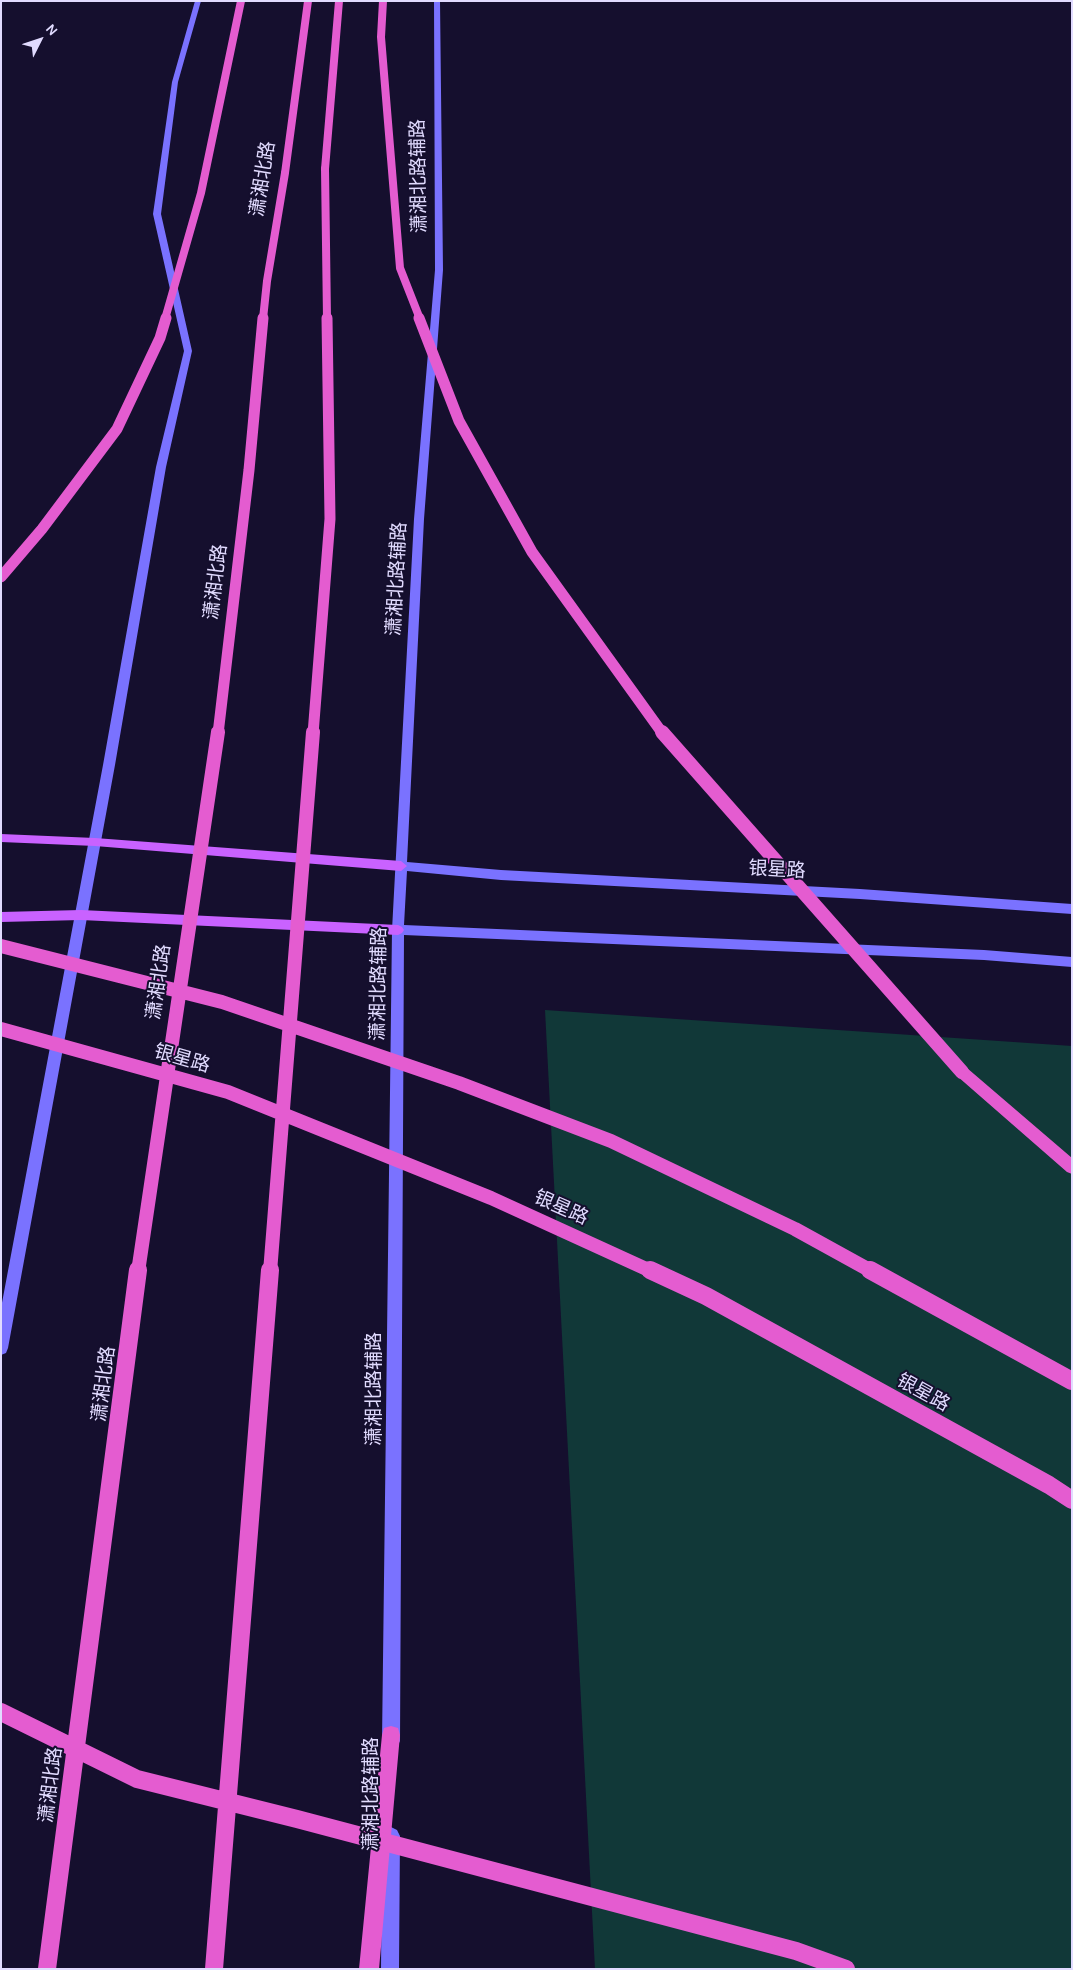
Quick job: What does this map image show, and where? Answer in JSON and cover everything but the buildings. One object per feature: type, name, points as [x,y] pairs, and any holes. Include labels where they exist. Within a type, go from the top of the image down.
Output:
[{"type":"highway","points":[[1,577],[42,529],[117,430],[160,338],[200,193],[241,1]]},
{"type":"highway","name":"潇湘北路","points":[[47,1969],[144,1226],[192,894],[213,773],[249,470],[267,281],[285,173],[308,1]]},
{"type":"highway","points":[[214,1969],[330,519],[325,169],[339,1]]},
{"type":"highway","points":[[383,1],[381,37],[400,268],[459,421],[532,552],[655,724],[962,1072],[1072,1167]]},
{"type":"highway","points":[[1,946],[222,1002],[459,1082],[611,1141],[795,1229],[1072,1381]]},
{"type":"highway","name":"银星路","points":[[1,1029],[228,1092],[491,1198],[706,1296],[1050,1485],[1072,1500]]},
{"type":"highway","points":[[1,1712],[137,1779],[316,1824],[796,1951],[846,1969]]},
{"type":"highway","points":[[369,1969],[391,1735]]},
{"type":"main road","points":[[1,1348],[95,842],[161,467],[188,351],[157,214],[175,82],[198,1]]},
{"type":"main road","name":"潇湘北路辅路","points":[[390,1969],[398,930],[419,519],[439,270],[437,1]]},
{"type":"main road","name":"银星路","points":[[1,838],[95,842],[501,875],[860,894],[1072,909]]},
{"type":"main road","points":[[1,918],[81,916],[974,955],[1072,962]]},
{"type":"green space","points":[[545,1010],[1072,1046],[1072,1969],[595,1969]]}]
